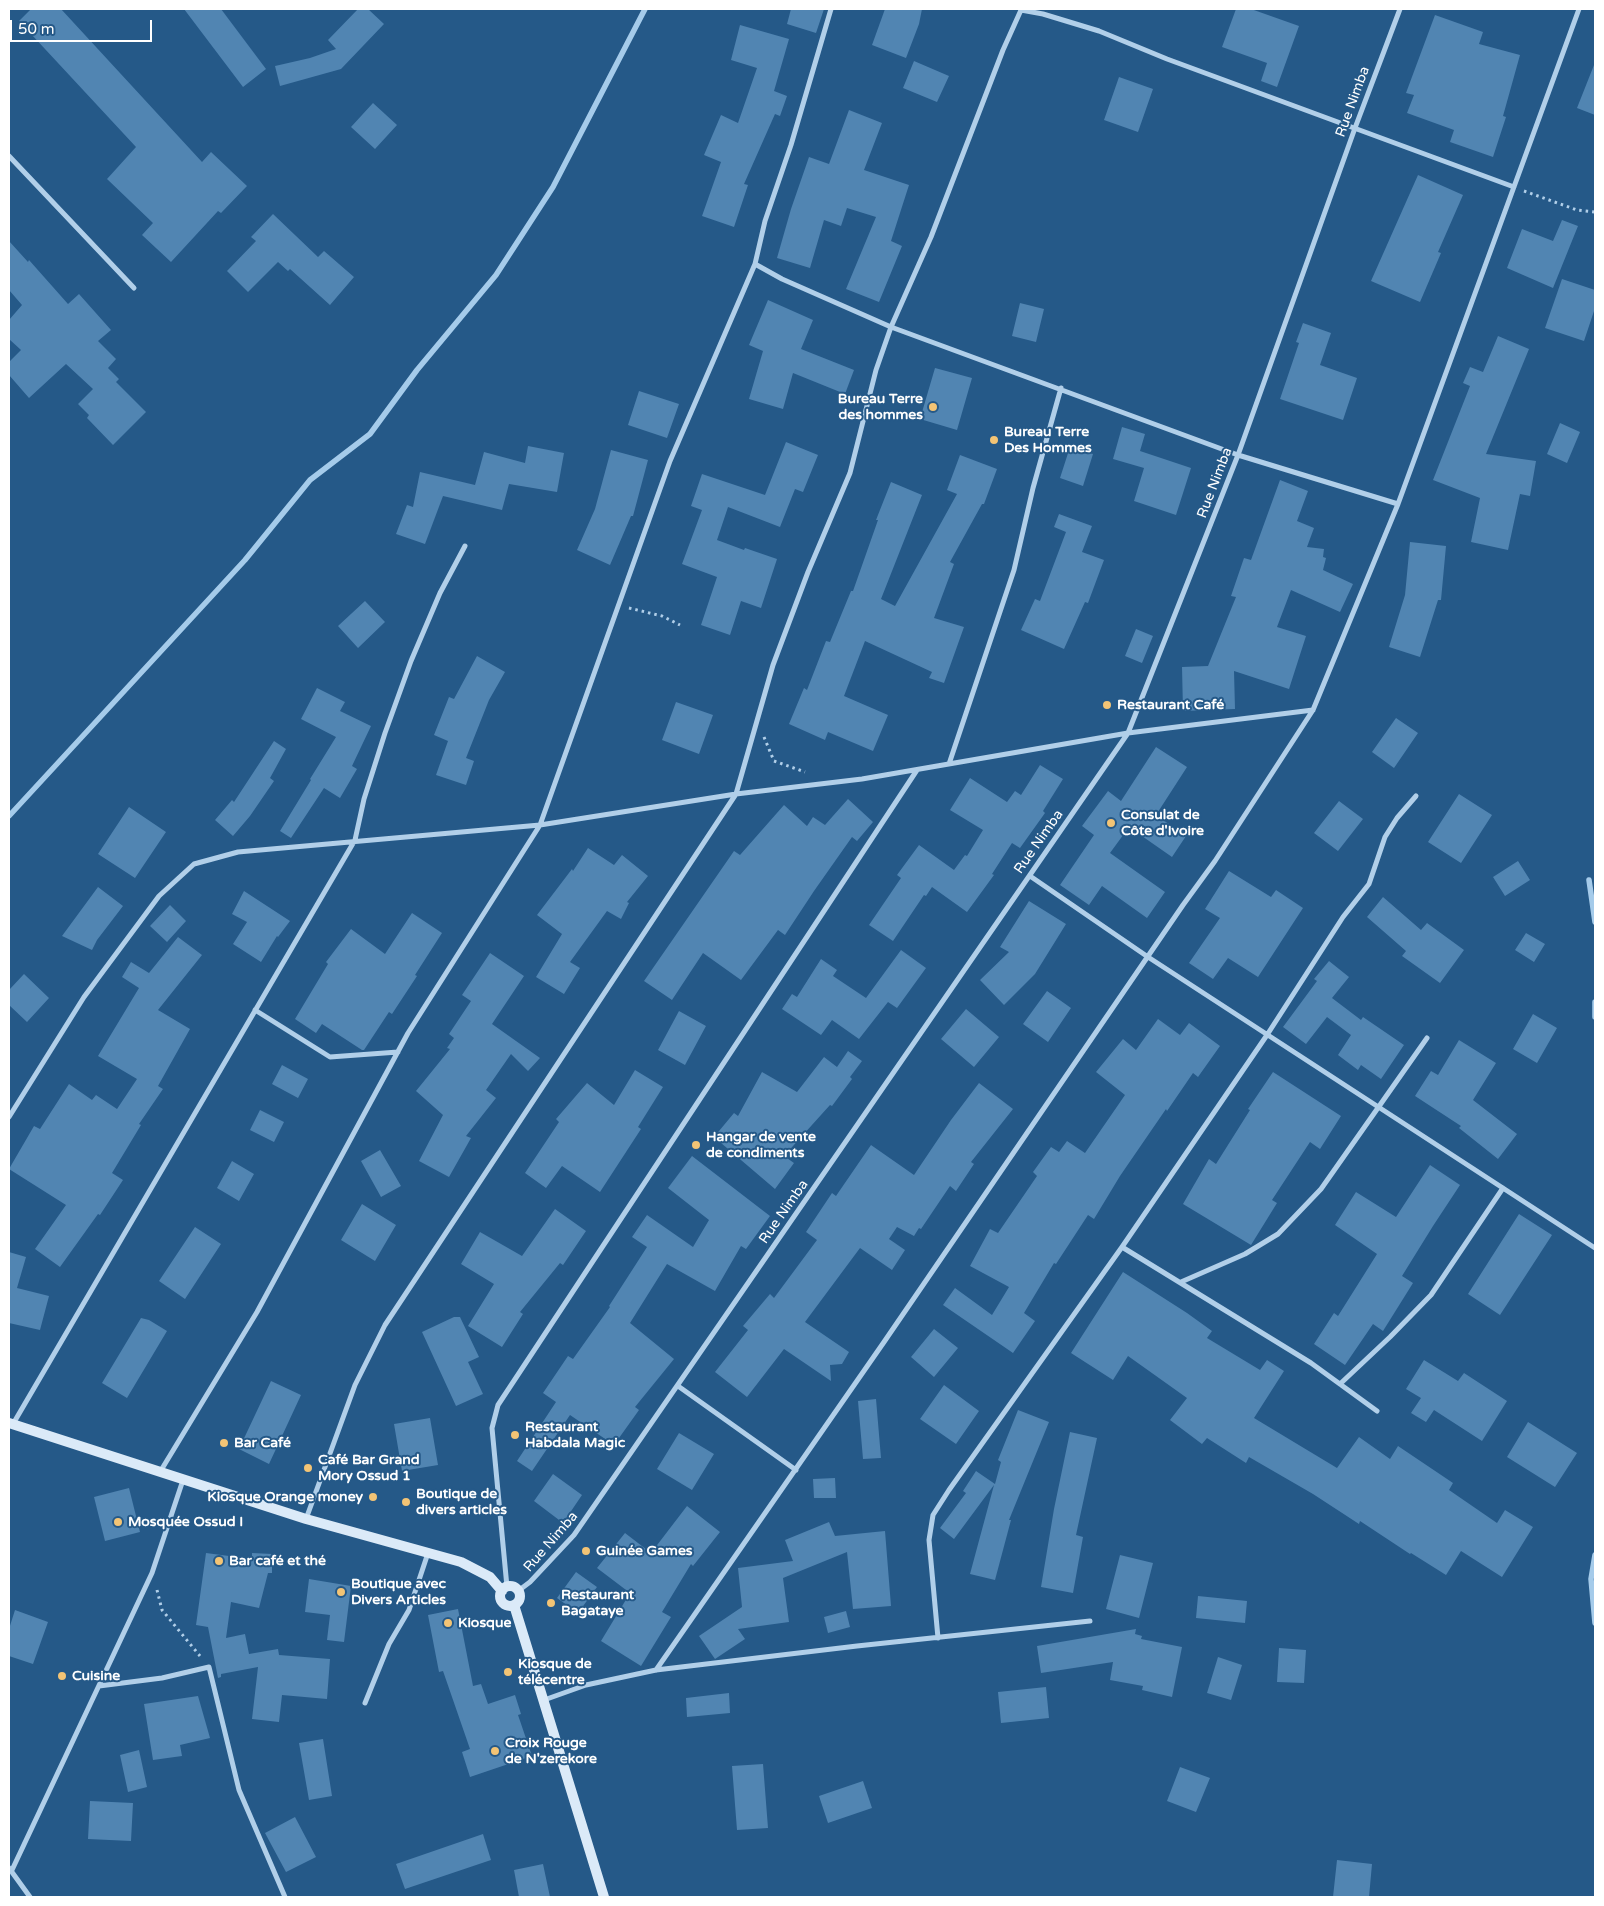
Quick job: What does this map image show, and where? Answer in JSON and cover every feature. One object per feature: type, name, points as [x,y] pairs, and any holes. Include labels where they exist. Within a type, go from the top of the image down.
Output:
[{"type":"street","points":[[160,1472],[257,1312],[408,1033],[540,824],[670,461],[756,264],[765,221],[791,145],[832,9]]},
{"type":"street","points":[[306,1519],[355,1385],[385,1325],[736,794],[775,660],[808,572],[850,472],[876,370],[891,327],[931,237],[1003,50],[1021,9],[1099,31],[1167,59],[1514,187]]},
{"type":"street","name":"Rue Nimba","points":[[518,1591],[530,1582],[574,1535],[1128,733],[1238,454],[1355,128],[1400,9]]},
{"type":"street","points":[[656,1670],[1215,861],[1313,710],[1398,504],[1579,9]]},
{"type":"street","points":[[9,156],[134,288]]},
{"type":"street","points":[[756,264],[782,279],[891,327],[1238,454],[1398,504]]},
{"type":"street","points":[[949,764],[1014,570],[1033,488],[1061,388]]},
{"type":"street","points":[[465,546],[440,593],[411,661],[367,789],[355,840],[11,1424],[306,1519],[461,1562],[490,1577],[504,1589]]},
{"type":"street","points":[[9,1117],[84,997],[159,896],[194,864],[238,852],[540,824],[736,794],[862,779],[1128,733],[1313,710]]},
{"type":"street","points":[[504,1589],[513,1587],[518,1591],[519,1600],[514,1605],[508,1606],[502,1603],[500,1597],[504,1589],[492,1428],[498,1405],[917,770]]},
{"type":"street","points":[[938,1638],[929,1540],[933,1515],[1122,1247],[1267,1035],[1343,917],[1369,884],[1385,836],[1397,818],[1416,796]]},
{"type":"street","points":[[1030,876],[1148,957],[1595,1248]]},
{"type":"street","points":[[255,1010],[330,1057],[398,1052]]},
{"type":"street","points":[[1181,1282],[1245,1254],[1278,1234],[1321,1189],[1427,1038]]},
{"type":"street","points":[[1340,1384],[1390,1337],[1431,1294],[1503,1188]]},
{"type":"street","points":[[1122,1247],[1312,1363],[1377,1411]]},
{"type":"street","points":[[678,1386],[796,1470]]},
{"type":"street","points":[[30,1897],[10,1869],[152,1573],[183,1480]]},
{"type":"street","points":[[366,1703],[389,1644],[409,1610],[428,1553]]},
{"type":"street","points":[[514,1605],[604,1897]]},
{"type":"street","points":[[544,1700],[586,1686],[656,1670],[1090,1621]]},
{"type":"street","points":[[99,1686],[162,1678],[209,1667],[239,1790],[285,1897]]},
{"type":"path","points":[[1514,187],[1577,210],[1595,212]]},
{"type":"path","points":[[618,605],[662,616],[680,624]]},
{"type":"path","points":[[755,728],[765,738],[774,760],[802,772],[812,772]]},
{"type":"path","points":[[152,1573],[162,1610],[209,1667]]},
{"type":"building","points":[[31,9],[61,9],[202,162],[211,152],[247,186],[221,213],[218,211],[171,262],[142,235],[153,223],[107,179],[136,147],[19,21]]},
{"type":"building","points":[[184,9],[221,9],[266,69],[243,87]]},
{"type":"building","points":[[358,9],[368,9],[384,24],[341,69],[280,86],[275,66],[310,58],[336,49],[328,40]]},
{"type":"building","points":[[791,9],[824,9],[816,33],[787,24]]},
{"type":"building","points":[[885,9],[922,9],[919,24],[906,58],[872,45]]},
{"type":"building","points":[[1236,9],[1251,9],[1299,26],[1277,87],[1261,81],[1267,63],[1222,47]]},
{"type":"building","points":[[1435,15],[1483,32],[1479,44],[1520,55],[1503,116],[1506,117],[1493,157],[1450,142],[1454,130],[1407,113],[1414,95],[1406,93]]},
{"type":"building","points":[[740,25],[789,39],[774,91],[787,96],[780,116],[775,114],[744,184],[748,185],[734,227],[702,216],[721,162],[704,155],[721,115],[738,123],[757,68],[731,60]]},
{"type":"building","points":[[914,61],[949,76],[937,102],[903,88]]},
{"type":"building","points":[[1595,66],[1595,115],[1577,108]]},
{"type":"building","points":[[1119,77],[1153,89],[1138,132],[1104,120]]},
{"type":"building","points":[[373,103],[397,125],[375,149],[351,127]]},
{"type":"building","points":[[849,110],[882,123],[864,170],[909,185],[891,241],[902,246],[879,302],[846,289],[876,217],[847,208],[841,226],[824,220],[810,268],[777,258],[809,157],[829,164]]},
{"type":"building","points":[[1418,175],[1463,195],[1438,252],[1441,253],[1420,302],[1371,281]]},
{"type":"building","points":[[273,214],[318,257],[324,251],[354,277],[330,305],[290,269],[288,271],[278,262],[248,292],[227,271],[256,241],[251,237]]},
{"type":"building","points":[[1562,220],[1578,226],[1553,288],[1507,268],[1522,229],[1553,241]]},
{"type":"building","points":[[9,241],[28,262],[29,260],[68,304],[79,294],[111,330],[98,341],[116,359],[108,368],[119,379],[116,382],[146,412],[113,445],[87,418],[89,415],[78,404],[93,389],[66,364],[29,398],[9,375],[9,362],[21,350],[9,339],[9,320],[22,305],[9,290]]},
{"type":"building","points":[[1562,279],[1595,290],[1595,308],[1584,341],[1545,328]]},
{"type":"building","points":[[768,300],[813,320],[801,349],[854,370],[845,394],[793,373],[783,409],[749,399],[763,351],[749,345]]},
{"type":"building","points":[[1020,303],[1044,309],[1036,342],[1012,336]]},
{"type":"building","points":[[1303,323],[1331,333],[1320,365],[1357,378],[1343,420],[1280,399],[1299,343],[1296,342]]},
{"type":"building","points":[[1498,336],[1529,349],[1486,454],[1536,461],[1530,496],[1520,494],[1508,550],[1471,542],[1480,498],[1433,480],[1470,386],[1463,383],[1470,367],[1483,372]]},
{"type":"building","points":[[935,368],[972,378],[957,430],[920,419]]},
{"type":"building","points":[[639,391],[679,404],[667,438],[628,425]]},
{"type":"building","points":[[1560,423],[1580,432],[1567,463],[1547,454]]},
{"type":"building","points":[[1122,427],[1145,434],[1140,451],[1191,468],[1176,515],[1134,501],[1144,468],[1113,459]]},
{"type":"building","points":[[786,442],[818,455],[803,492],[795,489],[780,527],[728,507],[717,540],[777,559],[761,608],[741,601],[730,635],[701,625],[717,577],[682,564],[702,510],[691,506],[702,474],[765,495]]},
{"type":"building","points":[[528,446],[564,453],[557,492],[509,484],[502,510],[443,496],[425,544],[396,534],[407,505],[413,507],[420,472],[475,485],[484,452],[525,463]]},
{"type":"building","points":[[1070,447],[1093,454],[1083,486],[1060,478]]},
{"type":"building","points":[[611,450],[648,460],[633,516],[631,516],[610,565],[577,550],[595,509]]},
{"type":"building","points":[[960,455],[997,469],[984,504],[982,504],[950,562],[954,564],[934,618],[964,627],[944,683],[929,678],[932,672],[865,641],[844,696],[888,715],[873,751],[828,732],[825,740],[789,724],[804,688],[807,690],[826,641],[830,642],[851,591],[853,591],[878,520],[876,520],[891,482],[922,495],[881,599],[895,606],[957,494],[947,490]]},
{"type":"building","points":[[1280,480],[1308,491],[1297,521],[1314,528],[1307,547],[1324,549],[1323,557],[1326,558],[1323,570],[1353,584],[1340,612],[1291,590],[1277,627],[1306,636],[1289,689],[1234,671],[1235,709],[1183,711],[1182,667],[1208,666],[1236,597],[1231,596],[1244,558],[1251,560]]},
{"type":"building","points":[[1059,514],[1092,526],[1082,552],[1104,560],[1088,603],[1085,602],[1064,649],[1021,630],[1035,599],[1040,601],[1066,532],[1054,527]]},
{"type":"building","points":[[1410,542],[1446,546],[1441,600],[1438,600],[1420,657],[1389,647],[1405,595]]},
{"type":"building","points":[[365,601],[385,622],[358,648],[338,626]]},
{"type":"building","points":[[1136,629],[1153,636],[1142,663],[1125,656]]},
{"type":"building","points":[[477,656],[505,672],[489,700],[466,758],[474,761],[466,785],[436,775],[448,741],[434,735],[449,697],[454,699]]},
{"type":"building","points":[[317,688],[345,702],[340,711],[371,726],[352,766],[357,769],[340,798],[324,788],[291,838],[280,831],[336,737],[301,719]]},
{"type":"building","points":[[676,702],[713,715],[699,754],[662,740]]},
{"type":"building","points":[[1396,718],[1418,733],[1394,768],[1372,752]]},
{"type":"building","points":[[274,741],[286,749],[270,778],[274,781],[250,816],[233,836],[215,820],[232,800],[234,802]]},
{"type":"building","points":[[1156,747],[1187,767],[1156,815],[1186,836],[1172,857],[1129,827],[1110,853],[1165,892],[1147,918],[1102,886],[1089,905],[1060,885],[1094,835],[1082,826],[1108,791],[1121,801]]},
{"type":"building","points":[[1040,765],[1063,779],[1043,811],[1045,813],[1020,848],[1012,843],[992,874],[994,875],[967,912],[932,887],[926,896],[924,895],[893,941],[869,925],[901,878],[897,875],[919,845],[954,870],[965,855],[967,856],[983,830],[950,810],[970,778],[1007,802],[1015,791],[1021,795]]},
{"type":"building","points":[[1459,794],[1492,815],[1461,863],[1428,842]]},
{"type":"building","points":[[848,799],[873,822],[857,841],[852,837],[785,935],[778,930],[741,980],[703,953],[672,1000],[644,981],[734,851],[740,855],[784,805],[807,826],[813,817],[825,825]]},
{"type":"building","points":[[1339,801],[1363,819],[1338,851],[1314,833]]},
{"type":"building","points":[[129,807],[166,832],[135,878],[98,854]]},
{"type":"building","points":[[588,848],[614,865],[622,855],[648,876],[627,902],[629,903],[621,919],[607,911],[570,962],[580,968],[564,994],[536,977],[562,934],[537,915],[572,869],[573,871]]},
{"type":"building","points":[[1518,861],[1530,880],[1505,896],[1493,877]]},
{"type":"building","points":[[1229,871],[1271,897],[1276,890],[1303,908],[1258,977],[1228,958],[1213,979],[1189,963],[1220,918],[1205,909]]},
{"type":"building","points":[[98,887],[123,906],[97,940],[92,950],[62,936]]},
{"type":"building","points":[[244,891],[290,921],[277,936],[261,962],[233,944],[247,922],[232,914]]},
{"type":"building","points":[[1383,897],[1421,930],[1427,923],[1464,950],[1440,983],[1402,956],[1406,951],[1367,917]]},
{"type":"building","points":[[1029,901],[1066,924],[1035,974],[1004,1005],[980,980],[1009,952],[1000,947]]},
{"type":"building","points":[[170,905],[186,921],[167,942],[150,926]]},
{"type":"building","points":[[412,913],[442,933],[392,1014],[389,1012],[364,1050],[322,1024],[316,1033],[295,1019],[328,964],[326,962],[351,929],[385,954]]},
{"type":"building","points":[[1526,933],[1545,944],[1534,962],[1515,950]]},
{"type":"building","points":[[178,937],[202,955],[158,1010],[190,1029],[158,1086],[163,1089],[139,1124],[141,1125],[112,1173],[123,1180],[100,1215],[98,1214],[60,1267],[35,1249],[66,1205],[9,1169],[34,1126],[40,1129],[69,1084],[92,1100],[96,1095],[117,1109],[137,1079],[98,1056],[139,988],[122,977],[131,962],[149,973]]},
{"type":"building","points":[[901,950],[926,968],[897,1008],[888,1002],[859,1039],[832,1020],[821,1035],[782,1009],[792,994],[797,997],[821,959],[837,970],[833,976],[866,998]]},
{"type":"building","points":[[490,953],[524,976],[492,1024],[540,1058],[528,1071],[511,1054],[486,1090],[496,1098],[466,1136],[471,1138],[449,1177],[419,1161],[443,1115],[416,1091],[450,1049],[447,1048],[454,1038],[449,1034],[471,1001],[462,995]]},
{"type":"building","points":[[1329,961],[1349,977],[1332,998],[1361,1020],[1363,1017],[1404,1045],[1381,1079],[1361,1065],[1358,1070],[1338,1055],[1351,1035],[1327,1017],[1306,1044],[1283,1027],[1317,981],[1314,979]]},
{"type":"building","points":[[24,974],[49,998],[27,1022],[9,1005],[9,990]]},
{"type":"building","points":[[1047,991],[1071,1008],[1048,1042],[1023,1024]]},
{"type":"building","points":[[966,1009],[999,1037],[974,1067],[941,1039]]},
{"type":"building","points":[[679,1011],[706,1026],[685,1065],[658,1050]]},
{"type":"building","points":[[1533,1014],[1557,1028],[1537,1063],[1513,1049]]},
{"type":"building","points":[[1158,1019],[1180,1035],[1189,1023],[1220,1046],[1198,1077],[1193,1073],[1120,1176],[1094,1219],[1088,1215],[1056,1264],[1054,1263],[1024,1313],[1035,1321],[1013,1353],[943,1305],[955,1288],[992,1315],[1009,1287],[970,1266],[990,1229],[998,1233],[1037,1176],[1033,1172],[1051,1147],[1059,1152],[1067,1141],[1085,1153],[1125,1095],[1096,1072],[1123,1039],[1136,1050]]},
{"type":"building","points":[[1459,1040],[1496,1063],[1473,1100],[1517,1134],[1498,1159],[1459,1128],[1461,1126],[1415,1096],[1431,1071],[1438,1075]]},
{"type":"building","points":[[848,1051],[862,1061],[850,1077],[852,1079],[832,1106],[830,1105],[784,1156],[794,1163],[775,1189],[714,1137],[734,1113],[738,1116],[762,1072],[797,1092],[824,1057],[837,1067]]},
{"type":"building","points":[[282,1065],[308,1079],[298,1098],[272,1084]]},
{"type":"building","points":[[635,1070],[663,1087],[638,1127],[641,1129],[600,1192],[562,1166],[546,1188],[525,1173],[559,1122],[556,1119],[587,1083],[614,1105]]},
{"type":"building","points":[[1273,1072],[1341,1116],[1320,1149],[1310,1142],[1272,1200],[1277,1203],[1251,1245],[1183,1204],[1209,1159],[1216,1164],[1250,1110],[1248,1109]]},
{"type":"building","points":[[979,1083],[1013,1109],[971,1162],[974,1164],[956,1191],[950,1186],[921,1229],[919,1228],[914,1236],[897,1227],[889,1239],[905,1250],[892,1270],[860,1248],[805,1322],[849,1352],[842,1364],[830,1365],[831,1381],[784,1349],[747,1397],[715,1372],[748,1330],[743,1326],[770,1294],[774,1298],[817,1240],[806,1232],[832,1193],[836,1196],[871,1145],[914,1175],[951,1120]]},
{"type":"building","points":[[260,1110],[284,1122],[274,1142],[250,1130]]},
{"type":"building","points":[[380,1150],[401,1186],[381,1197],[361,1161]]},
{"type":"building","points":[[692,1156],[770,1216],[746,1249],[741,1246],[715,1291],[667,1264],[630,1323],[674,1359],[635,1407],[639,1410],[614,1445],[570,1415],[532,1471],[517,1461],[556,1402],[543,1393],[568,1356],[573,1359],[610,1307],[647,1247],[632,1237],[647,1215],[693,1247],[709,1220],[668,1188]]},
{"type":"building","points":[[232,1161],[254,1174],[239,1201],[217,1188]]},
{"type":"building","points":[[1430,1165],[1460,1185],[1402,1276],[1413,1283],[1383,1331],[1373,1324],[1345,1365],[1314,1344],[1334,1313],[1338,1316],[1377,1254],[1335,1225],[1356,1192],[1396,1217]]},
{"type":"building","points":[[362,1204],[396,1225],[375,1261],[341,1240]]},
{"type":"building","points":[[555,1209],[586,1231],[563,1265],[560,1263],[520,1312],[523,1314],[502,1347],[468,1326],[494,1284],[461,1264],[480,1232],[522,1256]]},
{"type":"building","points":[[1519,1214],[1552,1235],[1500,1315],[1468,1294]]},
{"type":"building","points":[[195,1227],[221,1244],[185,1299],[159,1281]]},
{"type":"building","points":[[9,1252],[26,1257],[17,1288],[49,1296],[40,1330],[9,1323]]},
{"type":"building","points":[[1123,1272],[1212,1331],[1207,1338],[1260,1370],[1267,1360],[1284,1371],[1254,1418],[1337,1468],[1359,1437],[1390,1459],[1398,1446],[1453,1483],[1449,1490],[1497,1523],[1505,1510],[1533,1527],[1502,1577],[1461,1551],[1446,1575],[1360,1521],[1359,1524],[1313,1494],[1249,1457],[1246,1463],[1207,1438],[1202,1444],[1170,1420],[1187,1398],[1128,1356],[1113,1380],[1071,1353]]},
{"type":"building","points":[[454,1317],[460,1317],[479,1357],[468,1362],[483,1394],[456,1406],[422,1332]]},
{"type":"building","points":[[141,1318],[149,1320],[167,1331],[127,1398],[102,1383]]},
{"type":"building","points":[[934,1329],[958,1348],[934,1377],[911,1357]]},
{"type":"building","points":[[1424,1360],[1458,1381],[1464,1373],[1507,1401],[1482,1441],[1434,1410],[1426,1422],[1411,1413],[1421,1398],[1406,1389]]},
{"type":"building","points":[[271,1381],[301,1395],[269,1464],[239,1449]]},
{"type":"building","points":[[944,1385],[979,1411],[956,1444],[920,1419]]},
{"type":"building","points":[[876,1399],[881,1458],[863,1459],[858,1401]]},
{"type":"building","points":[[1018,1410],[1049,1422],[1009,1520],[1011,1520],[995,1580],[970,1574],[994,1485],[954,1539],[940,1528],[966,1493],[963,1491],[976,1471],[995,1484],[1001,1462],[998,1460]]},
{"type":"building","points":[[430,1418],[438,1465],[402,1471],[394,1424]]},
{"type":"building","points":[[1528,1422],[1577,1453],[1555,1487],[1507,1457]]},
{"type":"building","points":[[1070,1432],[1097,1438],[1076,1535],[1083,1537],[1073,1593],[1041,1587],[1054,1509]]},
{"type":"building","points":[[679,1433],[714,1454],[692,1490],[657,1469]]},
{"type":"building","points":[[553,1474],[582,1495],[563,1523],[534,1501]]},
{"type":"building","points":[[835,1478],[836,1498],[814,1498],[813,1479]]},
{"type":"building","points":[[129,1488],[140,1532],[105,1541],[94,1497]]},
{"type":"building","points":[[687,1506],[720,1532],[693,1566],[691,1564],[662,1612],[671,1617],[641,1666],[601,1641],[630,1593],[597,1568],[625,1533],[651,1553]]},
{"type":"building","points":[[829,1522],[835,1536],[885,1531],[891,1606],[853,1609],[847,1552],[783,1578],[789,1622],[738,1629],[745,1639],[715,1659],[699,1636],[742,1607],[738,1568],[793,1561],[785,1540]]},
{"type":"building","points":[[206,1553],[252,1559],[252,1553],[272,1554],[272,1573],[268,1573],[259,1608],[231,1602],[226,1638],[245,1634],[249,1654],[278,1649],[279,1655],[330,1659],[327,1699],[282,1695],[279,1722],[252,1719],[258,1667],[221,1674],[221,1677],[218,1678],[208,1627],[196,1625]]},
{"type":"building","points":[[1120,1555],[1153,1563],[1139,1618],[1106,1609]]},
{"type":"building","points":[[576,1572],[597,1587],[578,1613],[557,1598]]},
{"type":"building","points":[[309,1579],[351,1586],[344,1642],[327,1640],[330,1615],[305,1612]]},
{"type":"building","points":[[1198,1596],[1247,1601],[1245,1623],[1196,1618]]},
{"type":"building","points":[[458,1609],[473,1686],[481,1684],[488,1704],[515,1695],[521,1714],[518,1715],[532,1756],[470,1777],[462,1752],[470,1749],[443,1671],[439,1672],[428,1615]]},
{"type":"building","points":[[15,1610],[48,1622],[33,1664],[9,1656],[9,1629]]},
{"type":"building","points":[[846,1611],[850,1627],[828,1633],[824,1617]]},
{"type":"building","points":[[1136,1629],[1135,1634],[1142,1636],[1141,1639],[1182,1647],[1172,1697],[1142,1690],[1143,1686],[1110,1680],[1113,1662],[1041,1673],[1037,1646]]},
{"type":"building","points":[[1279,1648],[1306,1650],[1304,1683],[1277,1682]]},
{"type":"building","points":[[1218,1657],[1242,1665],[1231,1700],[1207,1693]]},
{"type":"building","points":[[1046,1687],[1049,1718],[1001,1723],[998,1692]]},
{"type":"building","points":[[729,1693],[730,1713],[687,1717],[686,1698]]},
{"type":"building","points":[[198,1696],[210,1738],[180,1745],[182,1756],[153,1760],[144,1704]]},
{"type":"building","points":[[323,1739],[332,1796],[309,1800],[299,1743]]},
{"type":"building","points":[[139,1750],[147,1787],[128,1792],[120,1755]]},
{"type":"building","points":[[763,1764],[768,1828],[737,1830],[732,1766]]},
{"type":"building","points":[[1180,1767],[1210,1778],[1196,1812],[1167,1801]]},
{"type":"building","points":[[863,1781],[872,1808],[828,1823],[819,1796]]},
{"type":"building","points":[[90,1801],[133,1803],[131,1841],[88,1839]]},
{"type":"building","points":[[295,1817],[316,1857],[286,1872],[265,1833]]},
{"type":"building","points":[[483,1834],[491,1860],[405,1889],[396,1864]]},
{"type":"building","points":[[1337,1860],[1372,1864],[1369,1897],[1333,1897]]},
{"type":"building","points":[[543,1864],[550,1897],[519,1897],[514,1870]]},
{"type":"waterway","points":[[9,816],[245,560],[310,480],[370,434],[417,370],[496,275],[553,187],[645,9]]},
{"type":"waterway","points":[[1589,880],[1595,922]]},
{"type":"waterway","points":[[1595,1002],[1595,1017]]},
{"type":"waterway","points":[[1595,1555],[1591,1579],[1595,1623]]},
{"type":"place","name":"Bureau Terre des hommes","points":[[933,407]]},
{"type":"place","name":"Bureau Terre Des Hommes","points":[[994,440]]},
{"type":"place","name":"Restaurant Café","points":[[1107,705]]},
{"type":"place","name":"Consulat de Côte d'Ivoire","points":[[1111,823]]},
{"type":"place","name":"Hangar de vente de condiments","points":[[696,1145]]},
{"type":"place","name":"Restaurant Habdala Magic","points":[[515,1435]]},
{"type":"place","name":"Bar Café","points":[[224,1443]]},
{"type":"place","name":"Café Bar Grand Mory Ossud 1","points":[[308,1468]]},
{"type":"place","name":"Kiosque Orange money","points":[[373,1497]]},
{"type":"place","name":"Boutique de divers articles","points":[[406,1502]]},
{"type":"place","name":"Mosquée Ossud I","points":[[118,1522]]},
{"type":"place","name":"Guinée Games","points":[[586,1551]]},
{"type":"place","name":"Bar café et thé","points":[[219,1561]]},
{"type":"place","name":"Boutique avec Divers Articles","points":[[341,1592]]},
{"type":"place","name":"Restaurant Bagataye","points":[[551,1603]]},
{"type":"place","name":"Kiosque","points":[[448,1623]]},
{"type":"place","name":"Kiosque de télécentre","points":[[508,1672]]},
{"type":"place","name":"Cuisine","points":[[62,1676]]},
{"type":"place","name":"Croix Rouge de N'zerekore","points":[[495,1751]]}]
